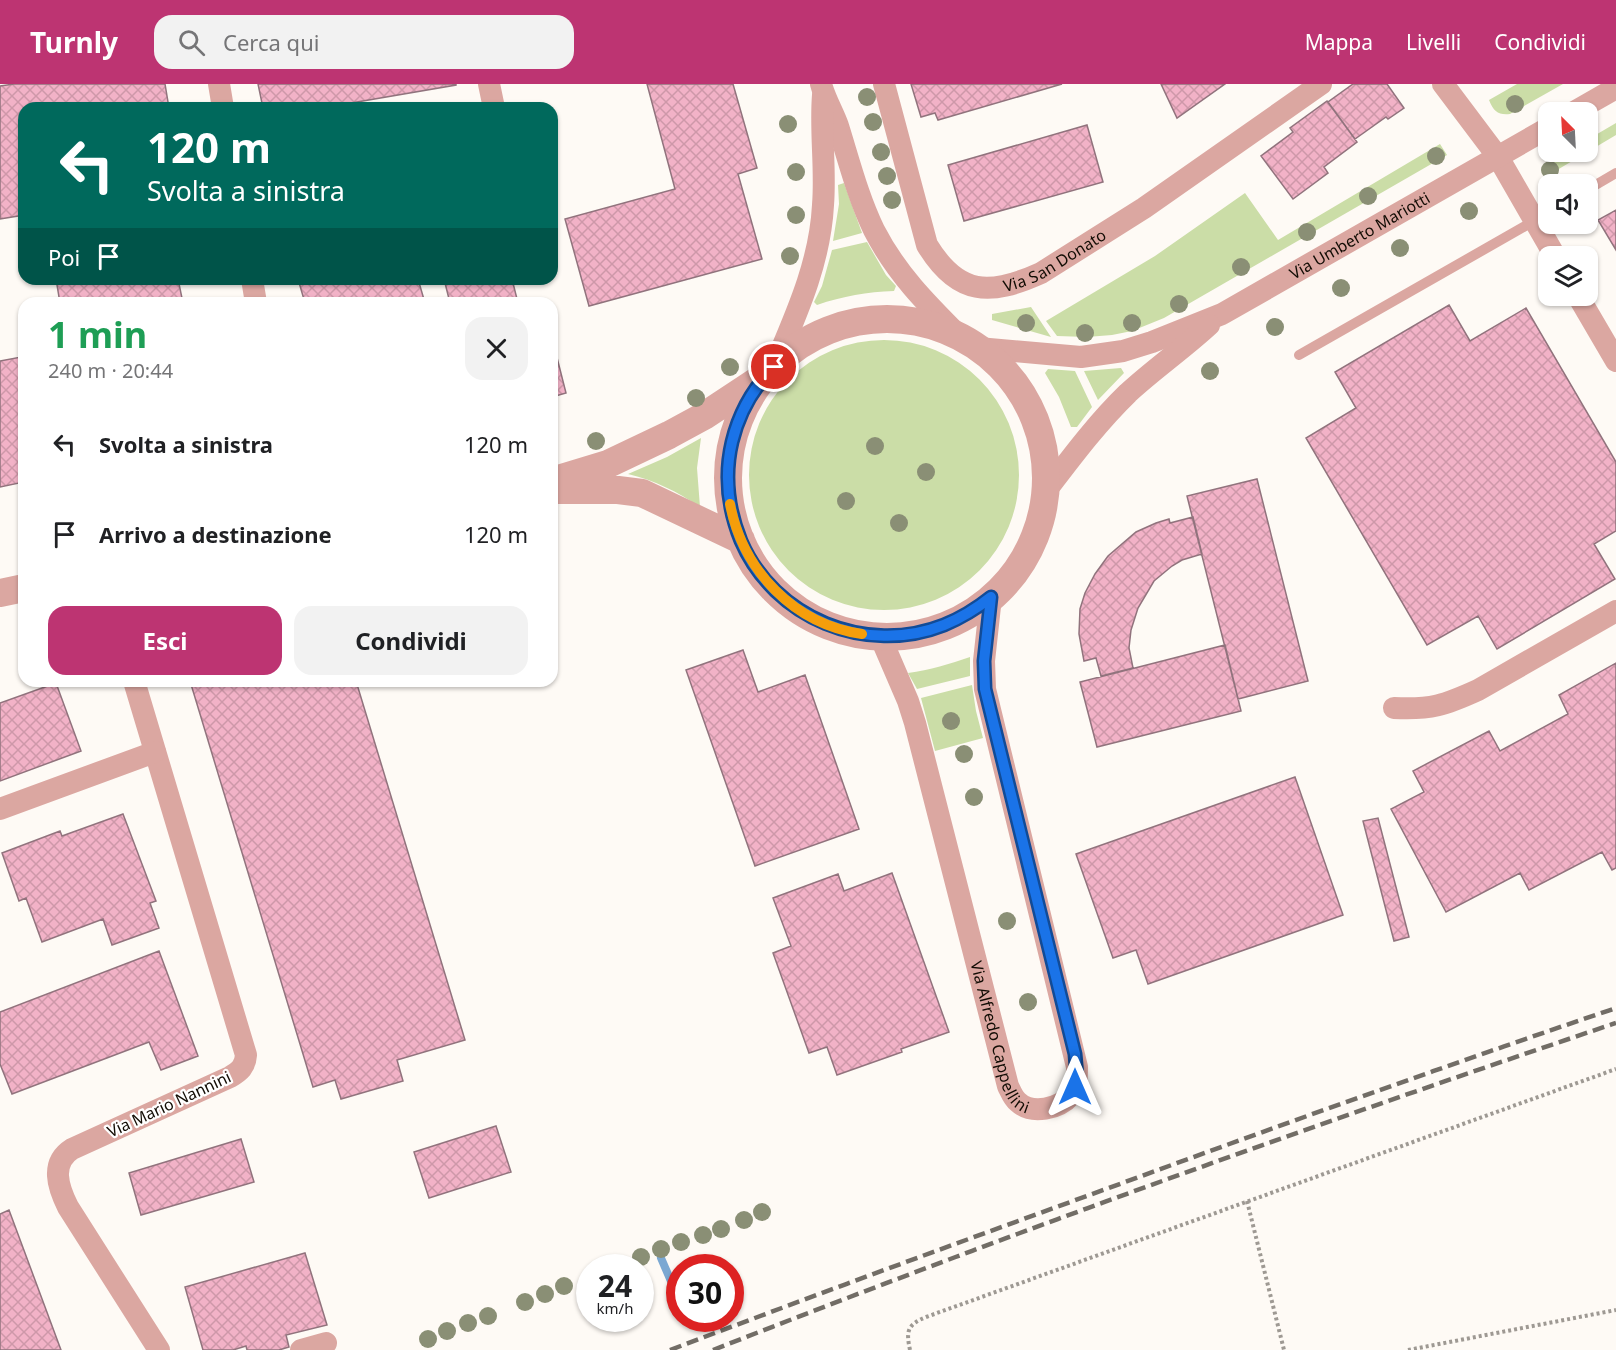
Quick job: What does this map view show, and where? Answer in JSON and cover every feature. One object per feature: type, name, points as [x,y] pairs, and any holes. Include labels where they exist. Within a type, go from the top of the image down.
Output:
[{"type":"street","points":[[219,84],[222,102]]},
{"type":"street","points":[[489,84],[493,102]]},
{"type":"street","name":"Via San Donato","points":[[884,84],[927,244],[946,271],[960,281],[976,287],[993,288],[1024,281],[1041,273],[1144,208],[1321,84]]},
{"type":"street","points":[[1443,84],[1538,213]]},
{"type":"street","points":[[1592,102],[1616,88]]},
{"type":"street","points":[[822,89],[837,123],[865,209],[889,256],[915,292],[1009,375],[1031,411],[1043,450],[1046,471],[1039,524],[1026,554],[1014,573],[991,597],[964,616],[934,629],[902,635],[880,636],[853,633],[814,619],[791,604],[762,576],[747,553],[733,518],[729,495],[729,460],[733,437],[752,394],[770,371],[790,352],[819,334],[840,326],[862,321],[895,319],[939,328],[969,342]]},
{"type":"street","points":[[558,478],[608,464],[669,435],[704,416],[770,371],[797,311],[812,270],[821,227],[824,188],[822,89]]},
{"type":"street","name":"Via Umberto Mariotti","points":[[969,342],[1081,357],[1123,351],[1152,342],[1221,314],[1538,134]]},
{"type":"street","points":[[1584,306],[1616,361]]},
{"type":"street","name":"Via Umberto Mariotti","points":[[1045,492],[1095,428],[1126,395],[1186,347],[1221,314]]},
{"type":"street","points":[[558,490],[618,490],[642,493],[741,540]]},
{"type":"street","points":[[0,593],[18,589]]},
{"type":"street","name":"Via Alfredo Cappellini","points":[[880,636],[915,723],[1008,1086],[1012,1095],[1027,1108],[1035,1110],[1056,1106],[1071,1095],[1075,1087],[1077,1067],[985,689],[984,661],[991,597]]},
{"type":"street","points":[[1394,708],[1418,709],[1440,706],[1459,699],[1616,611]]},
{"type":"street","name":"Via Mario Nannini","points":[[136,687],[246,1055],[245,1065],[240,1071],[81,1145],[66,1153],[58,1168],[58,1179],[63,1198],[159,1350]]},
{"type":"street","points":[[0,809],[155,752]]},
{"type":"street","points":[[301,1350],[326,1343]]},
{"type":"lane","points":[[1598,184],[1616,173]]},
{"type":"lane","points":[[1299,355],[1538,219]]},
{"type":"path","points":[[910,1350],[907,1338],[909,1329],[919,1320],[1616,1069]]},
{"type":"path","points":[[1247,1201],[1284,1350]]},
{"type":"path","points":[[1408,1350],[1616,1310]]},
{"type":"green space","points":[[1517,84],[1563,84],[1510,114],[1497,112],[1489,100]]},
{"type":"green space","points":[[1616,123],[1616,135],[1598,146],[1598,134]]},
{"type":"green space","points":[[1440,144],[1447,155],[1164,318],[1132,331],[1087,337],[1057,336],[1046,321],[1155,256],[1245,193],[1278,240]]},
{"type":"green space","points":[[1551,162],[1571,162],[1550,174],[1546,174],[1542,167]]},
{"type":"green space","points":[[844,183],[862,233],[833,241],[839,204],[838,185]]},
{"type":"green space","points":[[867,242],[886,275],[896,286],[894,291],[855,295],[817,305],[814,302],[822,286],[832,250]]},
{"type":"green space","points":[[1031,307],[1051,337],[992,320],[992,314]]},
{"type":"green space","points":[[884,340],[923,346],[947,356],[979,380],[1003,412],[1013,436],[1019,475],[1013,514],[1003,538],[979,570],[947,594],[923,604],[884,610],[845,604],[821,594],[789,570],[765,538],[755,514],[749,475],[755,436],[765,412],[789,380],[821,356],[845,346]]},
{"type":"green space","points":[[1121,368],[1124,373],[1098,400],[1084,371]]},
{"type":"green space","points":[[1048,369],[1075,371],[1092,407],[1077,427],[1071,427],[1059,397],[1045,373]]},
{"type":"green space","points":[[701,438],[697,468],[700,507],[666,487],[628,474],[667,457]]},
{"type":"green space","points":[[970,657],[970,676],[917,689],[908,673],[940,666]]},
{"type":"green space","points":[[972,685],[983,738],[935,751],[921,698]]},
{"type":"building","points":[[14,84],[165,84],[168,102],[18,102],[18,216],[0,219],[0,86]]},
{"type":"building","points":[[258,84],[456,84],[357,102],[262,102]]},
{"type":"building","points":[[647,84],[733,84],[757,168],[738,174],[762,259],[589,306],[565,219],[675,189]]},
{"type":"building","points":[[911,84],[1062,84],[938,120],[935,113],[921,117]]},
{"type":"building","points":[[1161,84],[1225,84],[1177,118]]},
{"type":"building","points":[[1353,84],[1387,84],[1404,108],[1388,119],[1386,117],[1355,139],[1328,102]]},
{"type":"building","points":[[1327,101],[1357,142],[1324,167],[1328,173],[1293,199],[1261,156],[1293,132],[1290,128]]},
{"type":"building","points":[[1087,125],[1103,182],[964,221],[948,165]]},
{"type":"building","points":[[1616,210],[1616,250],[1598,220]]},
{"type":"building","points":[[57,285],[179,285],[182,297],[59,297]]},
{"type":"building","points":[[300,285],[420,285],[423,297],[303,297]]},
{"type":"building","points":[[446,285],[514,285],[516,297],[448,297]]},
{"type":"building","points":[[1449,305],[1470,341],[1526,308],[1616,462],[1616,531],[1594,544],[1615,579],[1497,649],[1478,616],[1427,645],[1306,438],[1356,408],[1335,372]]},
{"type":"building","points":[[18,358],[18,483],[0,487],[0,361]]},
{"type":"building","points":[[558,362],[566,393],[558,395]]},
{"type":"building","points":[[1257,479],[1308,681],[1238,699],[1187,496]]},
{"type":"building","points":[[1193,517],[1202,554],[1182,560],[1154,581],[1138,608],[1131,630],[1129,648],[1133,668],[1101,676],[1096,658],[1084,661],[1079,634],[1080,609],[1095,574],[1108,556],[1136,532],[1169,519],[1170,523]]},
{"type":"building","points":[[1225,645],[1241,711],[1097,747],[1080,682]]},
{"type":"building","points":[[743,650],[758,692],[805,675],[859,829],[755,866],[686,670]]},
{"type":"building","points":[[1616,663],[1616,868],[1612,870],[1602,852],[1529,890],[1520,873],[1446,912],[1391,809],[1424,792],[1413,771],[1489,731],[1500,751],[1568,714],[1559,695]]},
{"type":"building","points":[[45,687],[57,687],[81,751],[0,781],[0,703]]},
{"type":"building","points":[[192,687],[358,687],[465,1040],[397,1060],[403,1081],[341,1099],[335,1080],[313,1087]]},
{"type":"building","points":[[1295,777],[1343,915],[1148,984],[1136,950],[1113,958],[1076,854]]},
{"type":"building","points":[[123,814],[156,901],[150,903],[159,928],[112,945],[103,919],[42,942],[26,898],[19,901],[2,853],[60,831],[62,836]]},
{"type":"building","points":[[1378,818],[1409,937],[1394,941],[1363,821]]},
{"type":"building","points":[[892,873],[949,1032],[901,1049],[902,1052],[837,1075],[827,1047],[809,1053],[773,953],[791,946],[773,898],[838,874],[844,891]]},
{"type":"building","points":[[159,951],[198,1056],[161,1070],[149,1042],[12,1094],[0,1064],[0,1012]]},
{"type":"building","points":[[496,1126],[511,1172],[429,1198],[414,1152]]},
{"type":"building","points":[[241,1139],[254,1182],[141,1215],[129,1173]]},
{"type":"building","points":[[9,1210],[61,1350],[0,1350],[0,1214]]},
{"type":"building","points":[[305,1253],[327,1325],[286,1335],[289,1347],[279,1350],[247,1350],[246,1346],[233,1350],[203,1350],[185,1287]]},
{"type":"waterway","points":[[661,1258],[666,1270]]},
{"type":"railway","points":[[670,1350],[1233,1143],[1616,1008]]},
{"type":"railway","points":[[713,1350],[1163,1181],[1616,1023]]},
{"type":"slow traffic","points":[[730,504],[736,529],[747,553],[762,576],[780,596],[814,619],[827,625],[862,634]]},
{"type":"route","points":[[774,367],[752,394],[741,415],[733,437],[728,472],[729,495],[736,529],[754,564],[780,596],[802,612],[827,625],[853,633],[892,636],[913,634],[945,625],[974,610],[991,597],[984,661],[985,689],[1075,1054],[1077,1077],[1075,1087]]}]
